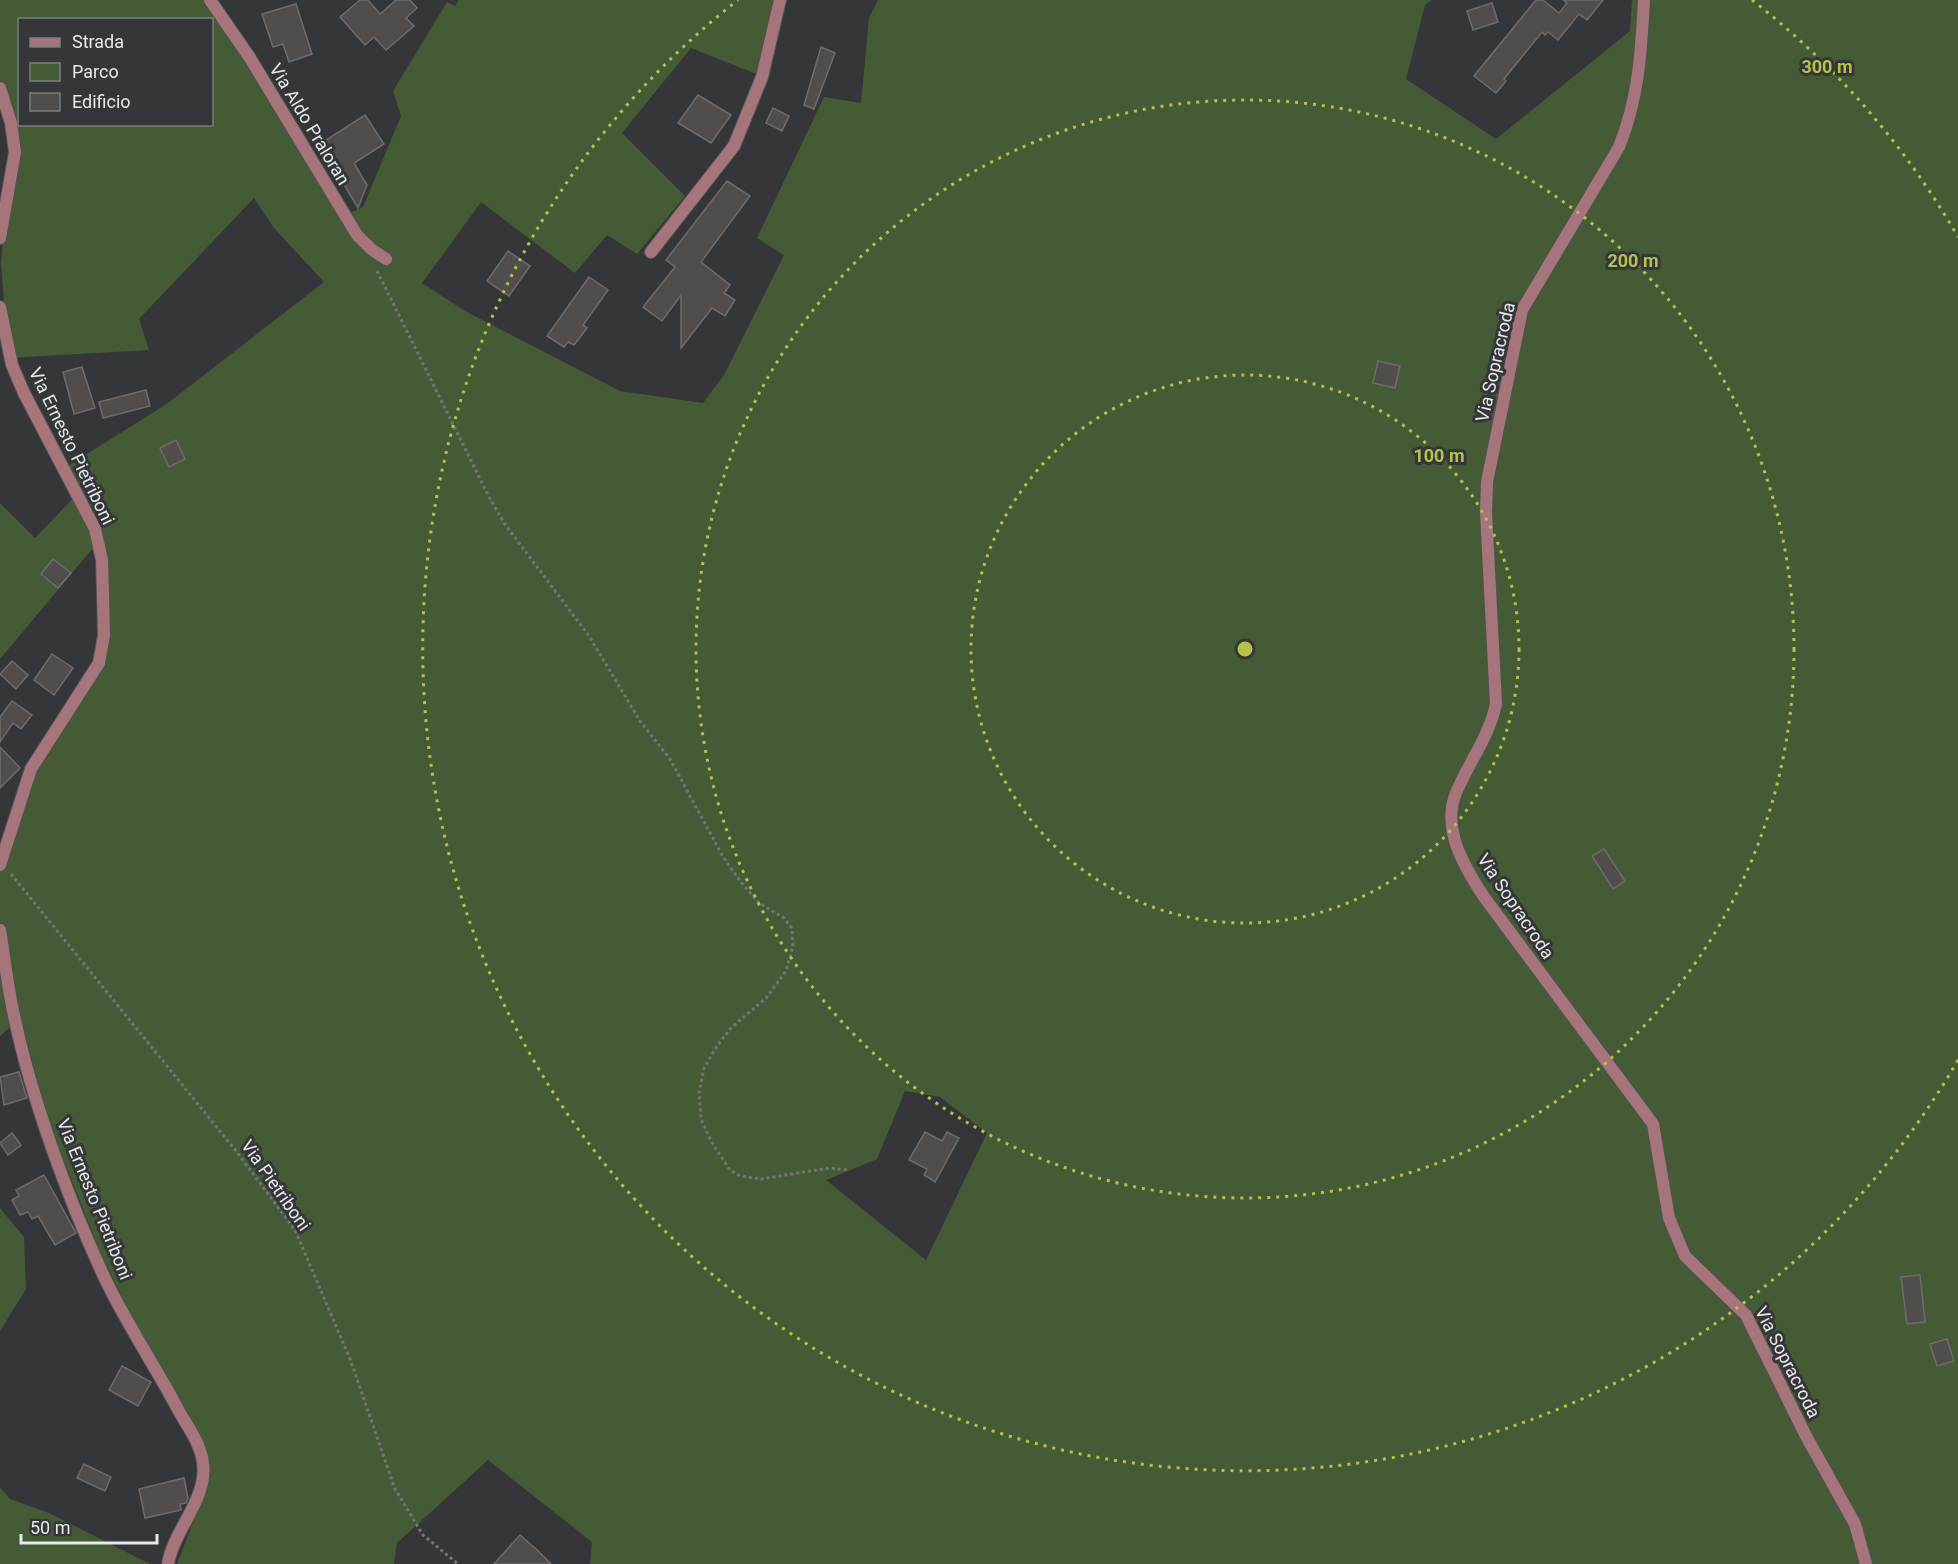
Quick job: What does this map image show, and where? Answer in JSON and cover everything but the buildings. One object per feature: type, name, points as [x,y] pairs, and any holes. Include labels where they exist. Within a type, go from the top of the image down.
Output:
[{"type":"street","name":"Via Aldo Praloran","points":[[210,0],[250,58],[350,224],[363,242],[386,258]]},
{"type":"street","points":[[651,252],[734,146],[762,77],[780,0]]},
{"type":"street","name":"Via Sopracroda","points":[[1644,0],[1639,74],[1628,123],[1619,147],[1522,310],[1487,482],[1486,512],[1496,704],[1492,724],[1455,795],[1452,819],[1455,842],[1467,871],[1484,897],[1653,1124],[1669,1218],[1685,1256],[1746,1315],[1806,1437],[1855,1524],[1866,1564]]},
{"type":"street","points":[[0,88],[11,123],[15,152],[0,238]]},
{"type":"street","name":"Via Ernesto Pietriboni","points":[[0,307],[12,364],[24,393],[95,529],[102,560],[104,635],[99,663],[31,769],[1,863]]},
{"type":"street","name":"Via Ernesto Pietriboni","points":[[0,930],[15,1020],[45,1125],[64,1176],[101,1271],[162,1379],[197,1445],[203,1462],[203,1481],[172,1545],[168,1564]]},
{"type":"path","points":[[363,242],[504,523],[583,627],[640,721],[670,759],[722,855],[740,881],[759,903],[784,918],[792,928],[793,946],[786,971],[766,998],[724,1037],[704,1068],[699,1093],[701,1119],[711,1141],[730,1170],[740,1176],[761,1179],[829,1168],[849,1170]]},
{"type":"path","name":"Via Pietriboni","points":[[1,863],[236,1151],[295,1230],[350,1359],[395,1489],[423,1535],[458,1564]]},
{"type":"green space","points":[[0,0],[213,0],[347,214],[363,207],[401,116],[393,91],[447,2],[455,6],[459,0],[782,0],[779,31],[769,79],[691,48],[622,133],[685,196],[637,254],[607,235],[575,273],[481,202],[422,283],[465,311],[620,391],[703,403],[724,375],[784,255],[757,238],[824,97],[861,103],[869,18],[878,0],[1432,0],[1425,5],[1406,79],[1496,139],[1630,31],[1632,0],[1958,0],[1958,1564],[590,1564],[592,1542],[488,1460],[397,1543],[394,1564],[177,1564],[211,1475],[101,1254],[48,1121],[21,1018],[0,1036],[0,849],[39,769],[96,680],[108,604],[93,548],[0,659],[0,503],[35,538],[82,489],[68,466],[168,403],[324,282],[274,228],[254,198],[139,319],[149,350],[8,358],[1,263],[10,144],[0,108]],"holes":[[[905,1091],[940,1097],[987,1133],[926,1260],[826,1180],[877,1159]]]},
{"type":"green space","points":[[0,1208],[24,1237],[26,1289],[0,1331]]},
{"type":"green space","points":[[0,1487],[10,1499],[49,1513],[150,1564],[0,1564]]}]
